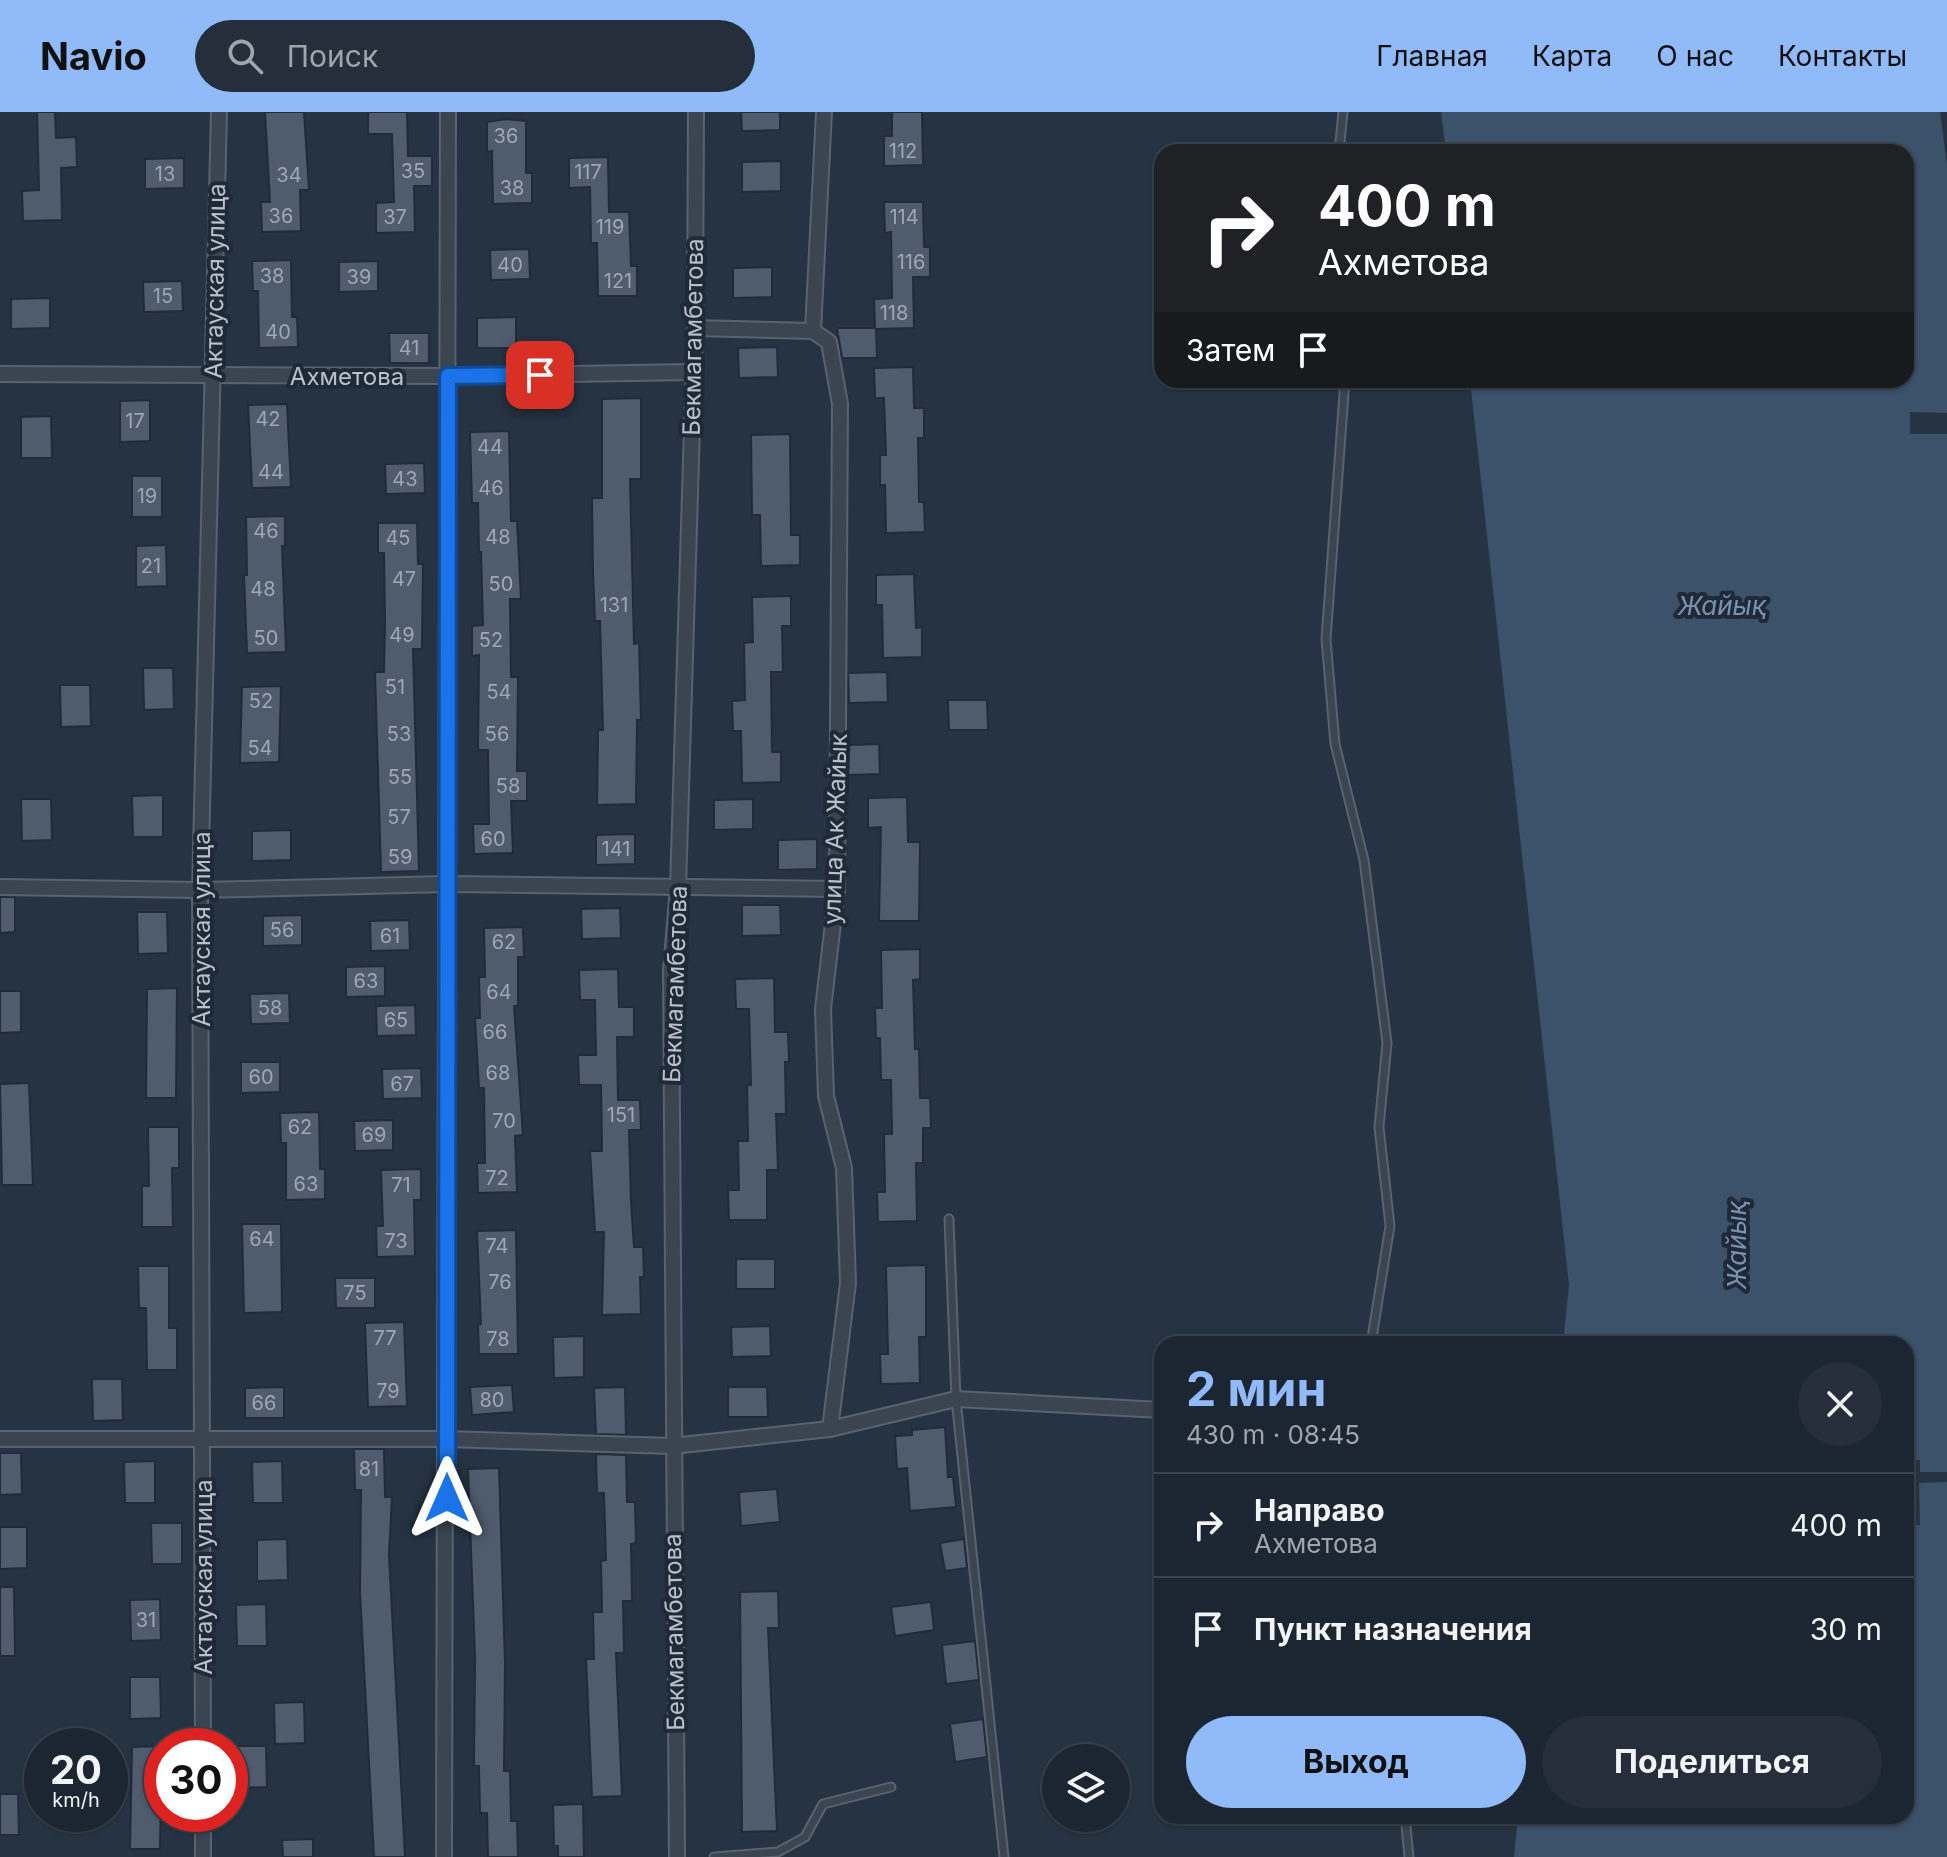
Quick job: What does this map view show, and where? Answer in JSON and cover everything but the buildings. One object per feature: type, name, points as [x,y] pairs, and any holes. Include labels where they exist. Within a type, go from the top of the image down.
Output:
[{"type":"street","name":"Актауская улица","points":[[203,1728],[200,890],[219,112]]},
{"type":"street","points":[[444,1857],[448,112]]},
{"type":"street","name":"Бекмагамбетова","points":[[677,1857],[671,970],[678,888],[695,328],[696,112]]},
{"type":"street","points":[[695,328],[813,331],[824,112]]},
{"type":"street","name":"улица Ак Жайык","points":[[813,331],[829,342],[840,404],[837,889],[823,1009],[826,1096],[844,1168],[848,1283],[830,1429]]},
{"type":"street","name":"Ахметова","points":[[0,374],[213,377],[693,372]]},
{"type":"street","points":[[0,887],[200,890],[447,884],[837,889]]},
{"type":"street","points":[[0,1439],[447,1439],[672,1446],[830,1429],[956,1399],[1154,1410]]},
{"type":"street","points":[[203,1832],[203,1857]]},
{"type":"lane","points":[[1340,144],[1343,112]]},
{"type":"lane","points":[[1344,388],[1326,639],[1335,744],[1364,860],[1387,1043],[1379,1127],[1390,1226],[1372,1336]]},
{"type":"lane","points":[[949,1219],[956,1399],[1004,1857]]},
{"type":"lane","points":[[714,1857],[778,1852],[805,1837],[823,1804],[891,1787]]},
{"type":"lane","points":[[1406,1824],[1409,1857]]},
{"type":"water","name":"Жайық","points":[[1441,112],[1940,112],[1947,165],[1947,1857],[1514,1857],[1517,1824],[1914,1824],[1914,1336],[1564,1336],[1569,1285],[1471,388],[1914,388],[1914,144],[1445,144]]},
{"type":"pier","points":[[1910,412],[1947,413],[1947,434],[1910,434]]},
{"type":"pier","points":[[1914,1460],[1920,1460],[1920,1472],[1947,1472],[1947,1482],[1919,1483],[1920,1525],[1914,1525]]},
{"type":"route","points":[[447,1498],[448,376],[540,375]]}]
